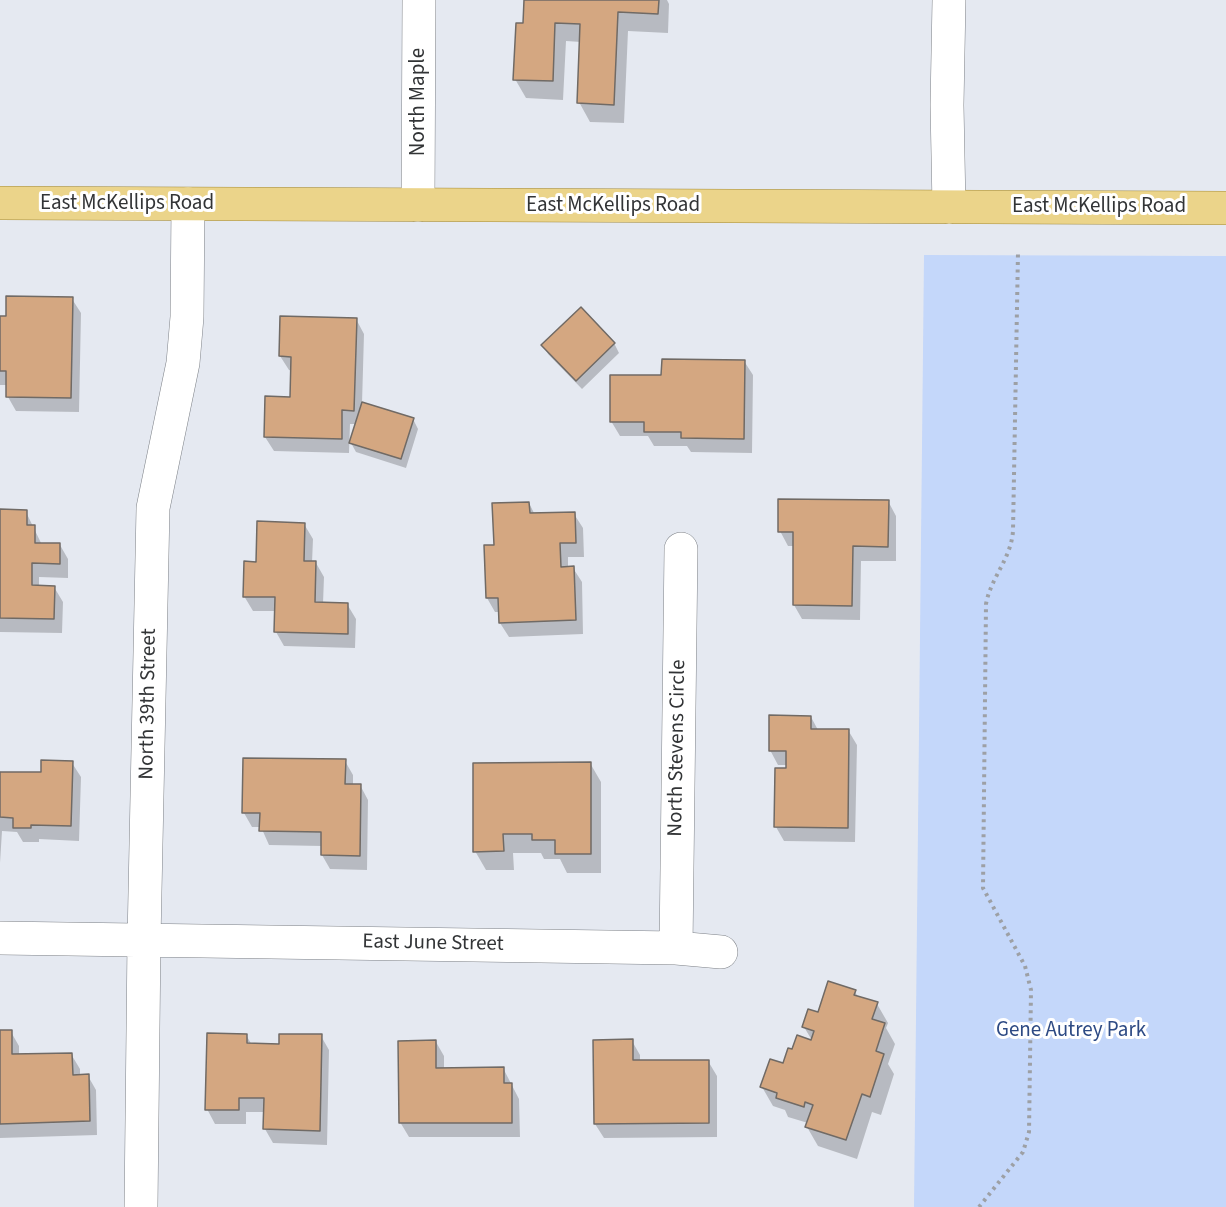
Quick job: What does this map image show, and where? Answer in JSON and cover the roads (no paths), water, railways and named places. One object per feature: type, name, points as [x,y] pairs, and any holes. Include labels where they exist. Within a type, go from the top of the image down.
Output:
[{"type":"main road","name":"East McKellips Road","points":[[0,203],[1226,208]]},
{"type":"street","name":"North Maple","points":[[418,205],[419,0]]},
{"type":"street","points":[[949,0],[947,105],[949,207]]},
{"type":"street","name":"North 39th Street","points":[[141,1207],[153,508],[183,363],[187,316],[188,204]]},
{"type":"street","name":"North Stevens Circle","points":[[676,948],[681,549]]},
{"type":"street","name":"East June Street","points":[[0,938],[676,948],[721,952]]},
{"type":"park label","name":"Gene Autrey Park","points":[[1071,1031]]}]
